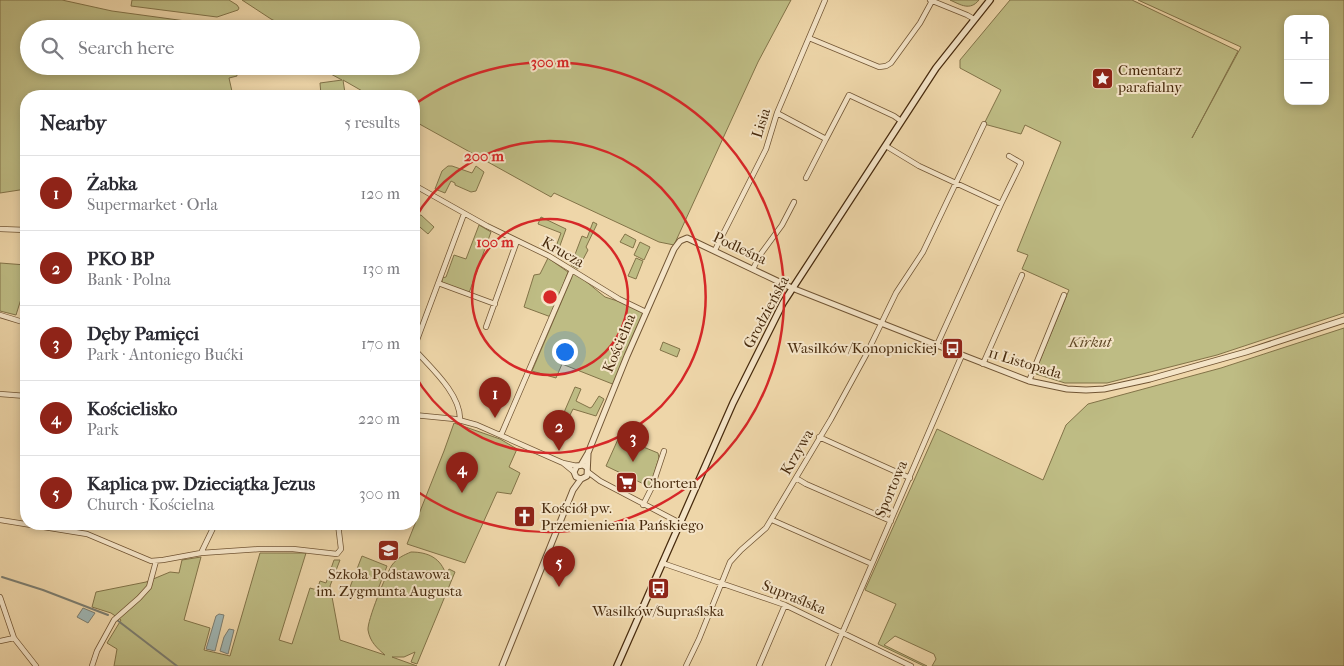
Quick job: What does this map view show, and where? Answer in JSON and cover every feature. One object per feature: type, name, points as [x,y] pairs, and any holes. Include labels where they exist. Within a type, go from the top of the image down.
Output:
[{"type":"main road","name":"Grodzieńska","points":[[617,666],[733,403],[766,334],[792,288],[936,68],[990,0]]},
{"type":"street","name":"Lisia","points":[[715,250],[766,149],[777,113],[824,0]]},
{"type":"street","points":[[809,38],[879,67],[892,63],[920,23],[931,0],[974,19]]},
{"type":"street","points":[[806,178],[849,95],[901,121]]},
{"type":"street","points":[[777,113],[826,139]]},
{"type":"street","name":"Krzywa","points":[[686,666],[730,562],[772,520],[866,355],[896,294],[923,252],[984,124]]},
{"type":"street","points":[[886,146],[919,166],[1000,204]]},
{"type":"street","points":[[937,345],[1000,204],[1021,163],[1009,156]]},
{"type":"street","name":"Krucza","points":[[420,188],[464,214],[549,256],[619,299],[646,312]]},
{"type":"street","points":[[753,268],[782,225],[794,202]]},
{"type":"street","points":[[420,332],[464,214]]},
{"type":"street","points":[[0,230],[20,230]]},
{"type":"street","name":"Podleśna","points":[[677,244],[683,239],[691,239],[792,288]]},
{"type":"street","points":[[486,327],[517,241]]},
{"type":"street","name":"Kościelna","points":[[502,666],[646,312],[677,244]]},
{"type":"street","points":[[501,435],[572,270]]},
{"type":"street","points":[[983,364],[1022,275]]},
{"type":"street","points":[[438,283],[495,304]]},
{"type":"street","name":"11 Listopada","points":[[792,288],[962,356],[1029,380],[1048,386],[1086,390],[1117,386],[1198,366],[1344,320]]},
{"type":"street","points":[[1029,380],[1064,295]]},
{"type":"street","points":[[0,315],[20,321]]},
{"type":"street","points":[[420,355],[448,389],[459,408],[460,420]]},
{"type":"street","name":"Sportowa","points":[[828,666],[962,356]]},
{"type":"street","points":[[0,394],[20,396]]},
{"type":"street","points":[[420,416],[460,420],[477,425],[563,463],[680,523]]},
{"type":"street","points":[[820,437],[910,478]]},
{"type":"street","points":[[643,505],[652,487],[664,451]]},
{"type":"street","points":[[796,478],[891,521]]},
{"type":"street","points":[[0,520],[20,523]]},
{"type":"street","points":[[772,520],[872,564]]},
{"type":"street","points":[[61,530],[86,534],[153,561],[201,553],[268,549],[293,549],[336,554],[341,549],[339,530]]},
{"type":"street","points":[[201,553],[212,530]]},
{"type":"street","points":[[92,666],[97,651],[114,620],[140,598],[148,587],[153,561]]},
{"type":"street","name":"Supraślska","points":[[662,563],[785,605],[842,632],[901,664],[911,666]]},
{"type":"street","points":[[0,597],[14,638],[36,666]]},
{"type":"street","points":[[760,666],[785,605]]},
{"type":"street","points":[[0,641],[14,638]]},
{"type":"green space","points":[[0,0],[62,0],[112,11],[178,20],[20,20],[20,75],[237,75],[229,78],[232,90],[20,90],[20,190],[0,193]]},
{"type":"green space","points":[[132,0],[229,0],[239,8],[217,17],[131,6]]},
{"type":"green space","points":[[242,0],[791,0],[758,62],[674,245],[659,242],[554,193],[551,197],[420,124],[420,90],[360,90],[343,80],[345,90],[321,90],[320,83],[342,80],[333,75],[420,75],[420,20],[271,19]]},
{"type":"green space","points":[[950,0],[979,0],[969,6]]},
{"type":"green space","name":"Kirkut","points":[[1010,0],[1132,0],[1238,51],[1192,138],[1241,47],[1138,0],[1344,0],[1344,313],[1217,355],[1107,383],[1065,383],[1036,374],[1035,372],[1069,290],[1022,269],[1028,255],[1017,251],[1061,142],[1025,125],[1021,134],[984,124],[1001,90],[960,68],[960,60]]},
{"type":"green space","points":[[448,166],[472,173],[476,166],[484,172],[476,191],[471,192],[455,185],[451,181],[445,193],[435,189],[442,171]]},
{"type":"green space","points":[[420,215],[434,227],[428,234],[420,227]]},
{"type":"green space","points":[[541,217],[566,229],[558,251],[555,249],[561,233],[538,224]]},
{"type":"green space","points":[[593,222],[597,224],[586,247],[588,250],[578,269],[571,265],[582,236],[587,238]]},
{"type":"green space","points":[[479,225],[491,232],[469,293],[445,284],[442,278],[446,277],[454,255],[466,259]]},
{"type":"green space","points":[[625,234],[636,240],[633,248],[620,242]]},
{"type":"green space","points":[[640,242],[650,247],[644,260],[634,255]]},
{"type":"green space","points":[[548,258],[568,272],[551,317],[524,307],[534,275],[540,274]]},
{"type":"green space","points":[[636,258],[643,261],[636,279],[628,276]]},
{"type":"green space","points":[[0,263],[20,265],[20,302],[16,315],[0,311]]},
{"type":"green space","points":[[572,270],[605,297],[639,308],[645,315],[615,385],[562,364],[556,378],[532,371],[572,277]]},
{"type":"green space","points":[[1344,328],[1344,666],[932,666],[936,659],[934,654],[895,636],[884,645],[927,666],[924,666],[878,644],[896,604],[865,590],[937,429],[1043,480],[1066,425],[1088,404],[1221,368]]},
{"type":"green space","points":[[663,342],[680,349],[677,357],[660,350]]},
{"type":"green space","points":[[575,387],[581,389],[576,401],[590,408],[599,396],[604,399],[596,416],[573,409],[568,419],[562,417]]},
{"type":"green space","points":[[454,423],[500,439],[517,449],[509,467],[520,473],[511,494],[497,492],[465,563],[407,544],[413,530],[420,530],[420,511]]},
{"type":"green space","points":[[619,437],[658,453],[659,458],[650,487],[606,466]]},
{"type":"green space","points":[[411,552],[423,553],[433,557],[441,564],[446,575],[449,569],[455,572],[417,664],[411,662],[415,652],[404,657],[392,657],[417,666],[114,666],[117,649],[107,643],[121,620],[111,613],[92,607],[96,592],[146,582],[170,572],[179,573],[182,560],[201,557],[184,620],[210,628],[204,650],[230,656],[260,553],[306,553],[279,640],[292,644],[310,588],[317,590],[320,581],[326,583],[334,560],[340,560],[330,586],[340,640],[385,655],[372,641],[369,634],[368,625],[370,617],[392,565],[398,559]]},
{"type":"green space","points":[[362,556],[387,566],[375,597],[350,587]]},
{"type":"water","points":[[83,608],[95,613],[88,623],[77,617]]},
{"type":"water","points":[[219,614],[224,615],[215,651],[206,649],[216,616]]},
{"type":"water","points":[[229,629],[234,630],[228,654],[220,651],[224,637]]},
{"type":"waterway","points":[[2,577],[43,590],[108,615]]},
{"type":"waterway","points":[[117,620],[177,666]]},
{"type":"place","name":"Cmentarz parafialny","points":[[1102,79]]},
{"type":"place","name":"Wasilków/Konopnickiej","points":[[953,348]]},
{"type":"place","name":"Żabka","points":[[495,418]]},
{"type":"place","name":"PKO BP","points":[[559,451]]},
{"type":"place","name":"Dęby Pamięci","points":[[633,462]]},
{"type":"place","name":"Chorten","points":[[627,483]]},
{"type":"place","name":"Kościelisko","points":[[462,493]]},
{"type":"place","name":"Kościół pw. Przemienienia Pańskiego","points":[[525,517]]},
{"type":"place","name":"Szkoła Podstawowa im. Zygmunta Augusta","points":[[389,551]]},
{"type":"place","name":"Kaplica pw. Dzieciątka Jezus","points":[[559,587]]},
{"type":"place","name":"Wasilków/Supraślska","points":[[658,588]]}]
